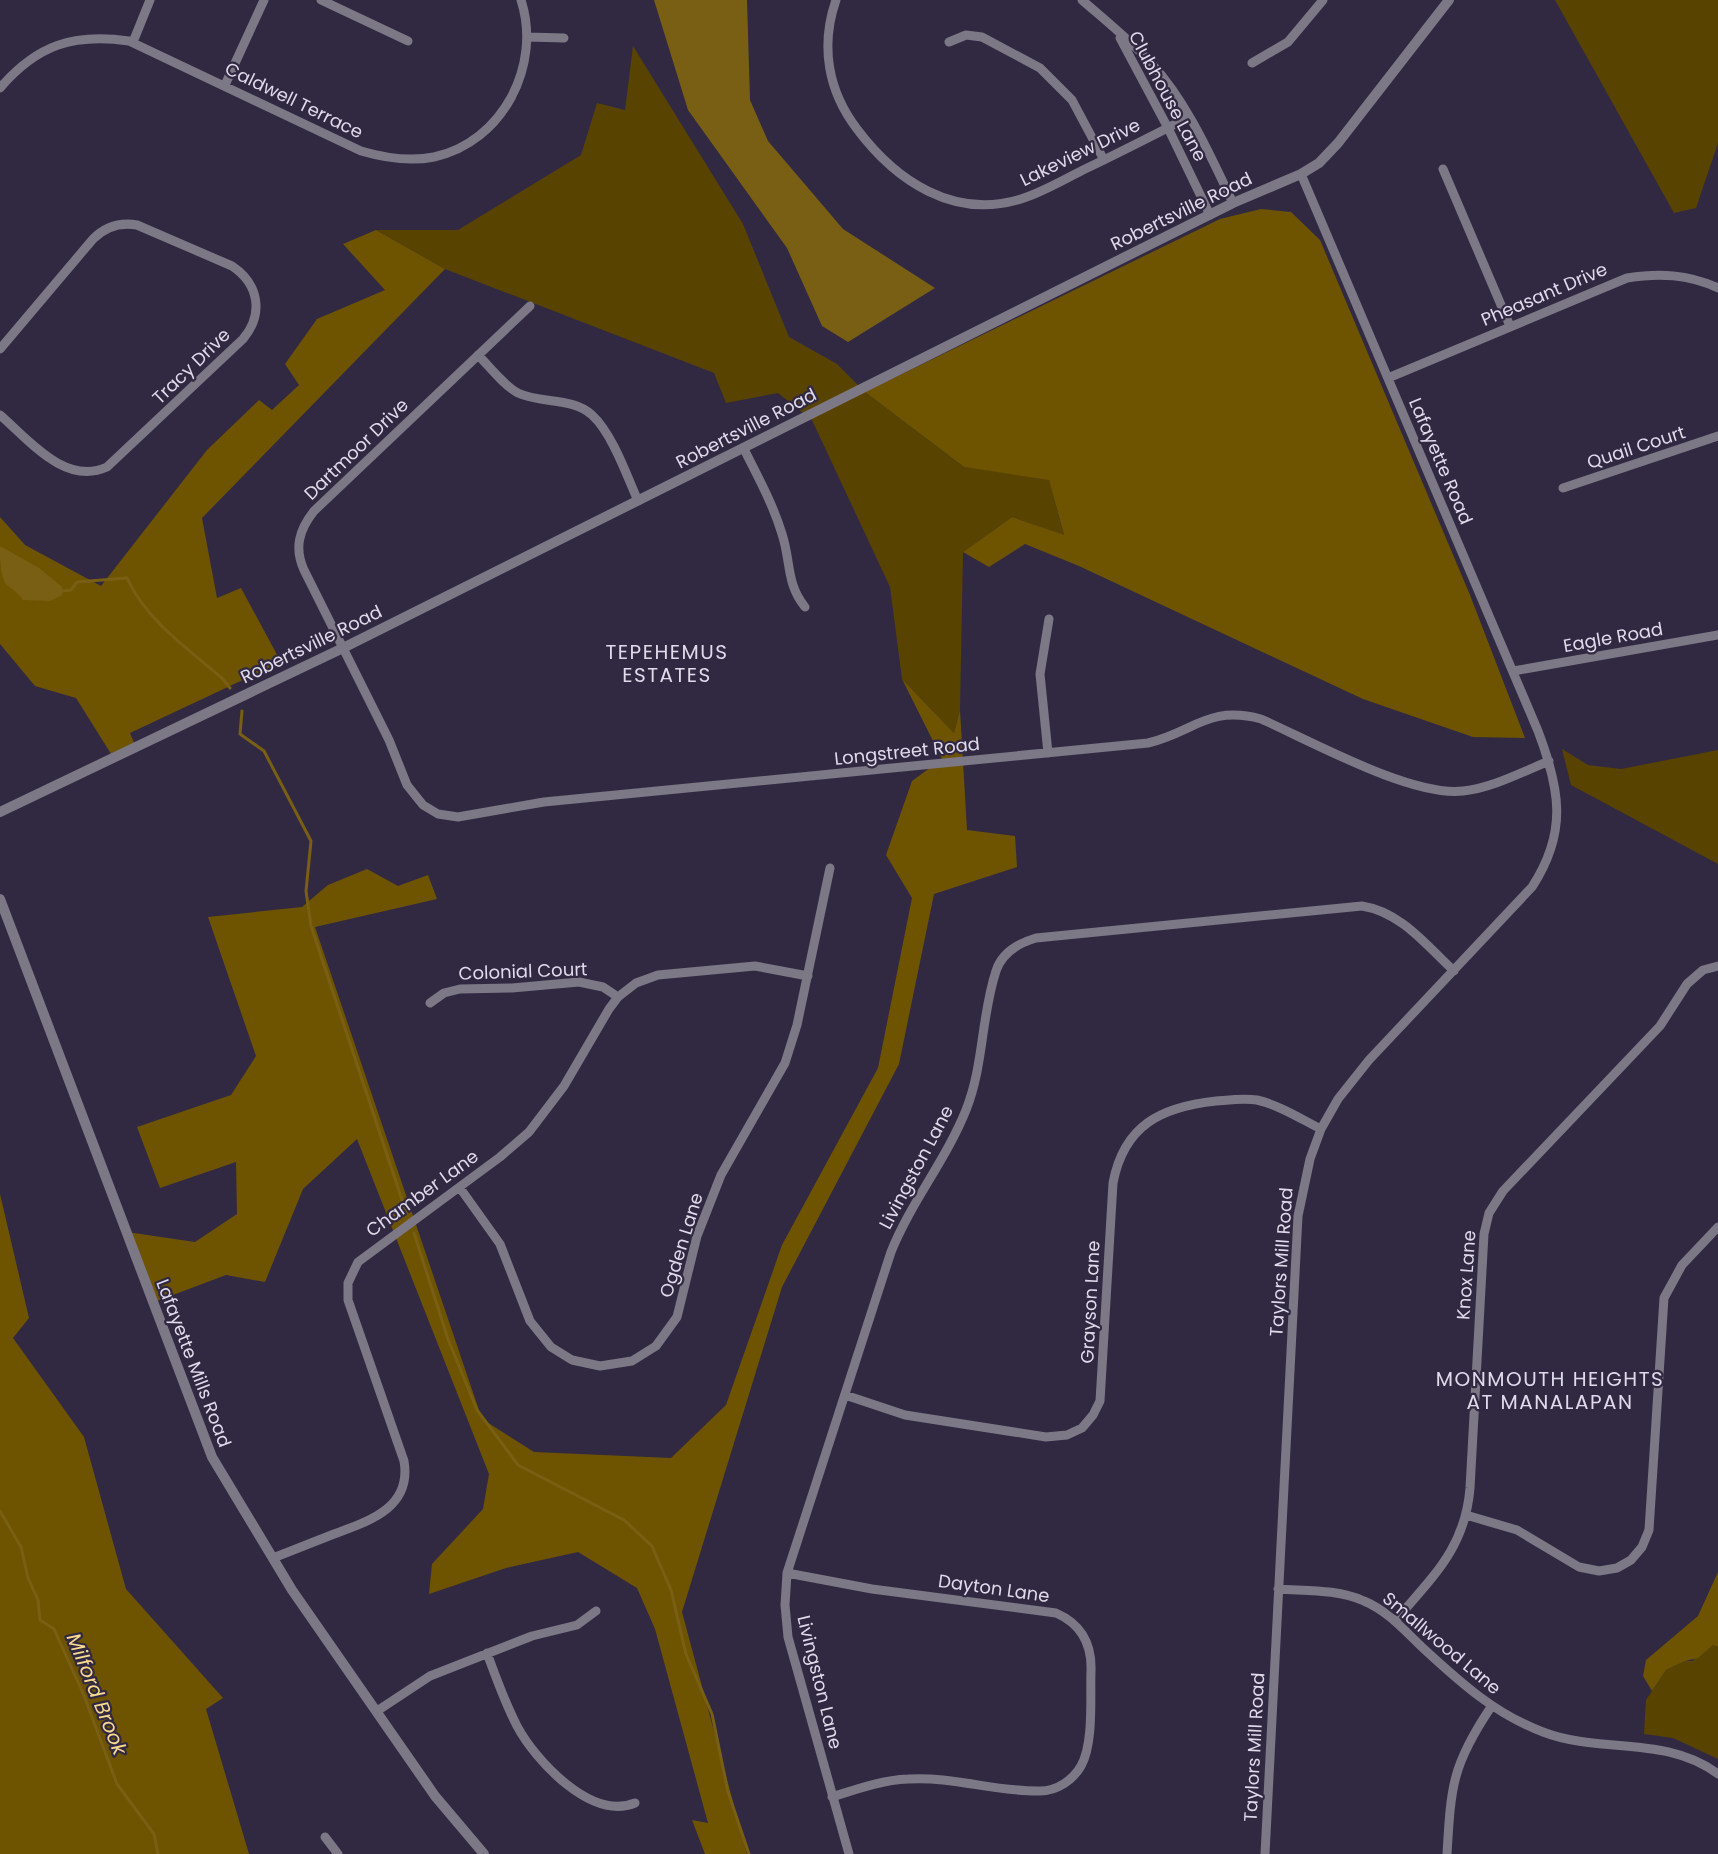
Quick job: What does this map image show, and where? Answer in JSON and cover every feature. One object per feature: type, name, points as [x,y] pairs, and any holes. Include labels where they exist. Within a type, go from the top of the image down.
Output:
[{"type":"street","points":[[133,42],[150,0]]},
{"type":"street","points":[[225,85],[264,0]]},
{"type":"street","points":[[321,0],[408,41]]},
{"type":"street","name":"Caldwell Terrace","points":[[0,88],[31,58],[63,43],[99,38],[133,42],[361,151],[394,159],[426,158],[466,144],[500,116],[521,78],[528,37],[520,0]]},
{"type":"street","name":"Lakeview Drive","points":[[836,0],[830,18],[828,54],[837,97],[861,135],[894,169],[912,184],[947,200],[968,204],[996,204],[1034,194],[1190,117]]},
{"type":"street","name":"Clubhouse Lane","points":[[1082,0],[1151,63],[1190,117],[1233,203]]},
{"type":"street","points":[[1252,63],[1288,42],[1323,0]]},
{"type":"street","name":"Robertsville Road","points":[[0,812],[343,648],[1233,203],[1301,174],[1319,163],[1338,143],[1449,0]]},
{"type":"street","name":"Clubhouse Lane","points":[[1112,26],[1133,60],[1210,215]]},
{"type":"street","points":[[949,42],[966,35],[982,37],[1040,68],[1072,99],[1104,160]]},
{"type":"street","points":[[528,37],[564,38]]},
{"type":"street","points":[[1443,169],[1510,326]]},
{"type":"street","name":"Lafayette Road","points":[[1301,174],[1513,671],[1549,761]]},
{"type":"street","name":"Tracy Drive","points":[[0,349],[97,235],[122,224],[137,225],[232,266],[245,276],[255,295],[256,316],[243,339],[107,467],[83,472],[66,469],[0,416]]},
{"type":"street","name":"Pheasant Drive","points":[[1388,378],[1627,278],[1654,274],[1675,275],[1698,280],[1718,288]]},
{"type":"street","name":"Dartmoor Drive","points":[[343,648],[300,562],[298,543],[301,531],[314,511],[530,306]]},
{"type":"street","points":[[478,355],[516,392],[532,398],[579,407],[593,416],[604,431],[638,501]]},
{"type":"street","name":"Quail Court","points":[[1563,488],[1718,436]]},
{"type":"street","points":[[744,449],[778,520],[787,553],[794,594],[805,608]]},
{"type":"street","points":[[1048,753],[1040,674],[1049,619]]},
{"type":"street","name":"Eagle Road","points":[[1513,671],[1718,635]]},
{"type":"street","name":"Longstreet Road","points":[[343,648],[389,740],[412,793],[433,812],[449,816],[544,802],[1148,743],[1169,737],[1206,718],[1235,714],[1261,719],[1402,782],[1431,791],[1453,792],[1476,789],[1549,761]]},
{"type":"street","name":"Taylors Mill Road","points":[[1265,1854],[1298,1216],[1304,1180],[1321,1129],[1356,1075],[1518,905],[1545,866],[1554,841],[1558,812],[1557,788],[1549,761]]},
{"type":"street","name":"Ogden Lane","points":[[460,1188],[500,1244],[530,1321],[551,1347],[572,1360],[600,1366],[620,1364],[644,1355],[663,1338],[677,1317],[707,1207],[721,1175],[785,1063],[797,1025],[830,868]]},
{"type":"street","name":"Lafayette Mills Road","points":[[0,899],[204,1440],[292,1590],[450,1817],[484,1854]]},
{"type":"street","name":"Livingston Lane","points":[[849,1854],[788,1637],[785,1605],[787,1573],[899,1231],[966,1110],[978,1071],[997,967],[1007,953],[1018,945],[1036,938],[1362,906],[1382,910],[1398,919],[1454,971]]},
{"type":"street","name":"Chamber Lane","points":[[273,1558],[378,1517],[388,1510],[400,1495],[405,1476],[404,1461],[350,1308],[348,1283],[353,1270],[364,1256],[460,1188],[514,1146],[545,1112],[618,997],[636,983],[658,975],[755,966],[807,976]]},
{"type":"street","name":"Knox Lane","points":[[1395,1621],[1445,1563],[1462,1530],[1466,1515],[1470,1488],[1484,1233],[1489,1213],[1503,1191],[1660,1026],[1687,984],[1703,970],[1718,966]]},
{"type":"street","name":"Colonial Court","points":[[430,1003],[444,993],[460,989],[579,982],[603,987],[618,997]]},
{"type":"street","name":"Grayson Lane","points":[[845,1395],[920,1418],[1046,1437],[1074,1433],[1087,1423],[1100,1401],[1113,1183],[1119,1158],[1132,1137],[1151,1119],[1172,1108],[1241,1099],[1268,1103],[1321,1129]]},
{"type":"street","points":[[1466,1515],[1517,1530],[1588,1570],[1617,1568],[1637,1555],[1649,1530],[1661,1311],[1664,1298],[1682,1265],[1718,1227]]},
{"type":"street","name":"Dayton Lane","points":[[787,1573],[872,1589],[1056,1613],[1076,1625],[1089,1648],[1091,1666],[1086,1754],[1075,1774],[1062,1785],[1040,1791],[907,1779],[873,1785],[832,1797]]},
{"type":"street","name":"Smallwood Lane","points":[[1278,1589],[1348,1595],[1370,1604],[1395,1621],[1462,1684],[1491,1707],[1545,1733],[1585,1742],[1670,1751],[1694,1760],[1718,1774]]},
{"type":"street","points":[[377,1711],[430,1676],[532,1636],[576,1626],[596,1611]]},
{"type":"street","points":[[487,1653],[517,1725],[551,1770],[578,1792],[601,1804],[624,1806],[635,1803]]},
{"type":"street","points":[[1447,1854],[1451,1790],[1458,1764],[1491,1707]]},
{"type":"street","points":[[325,1837],[338,1854]]},
{"type":"shaded area","points":[[654,0],[747,0],[750,100],[768,141],[843,229],[935,288],[848,342],[822,326],[787,248],[688,110]]},
{"type":"shaded area","points":[[1555,0],[1718,0],[1718,143],[1696,208],[1674,213]]},
{"type":"shaded area","points":[[633,46],[743,224],[789,337],[837,364],[865,392],[964,467],[1049,479],[1064,536],[1012,517],[963,552],[960,710],[954,733],[902,679],[890,587],[812,420],[778,393],[726,403],[714,373],[445,269],[376,230],[458,230],[581,155],[597,103],[625,110]]},
{"type":"shaded area","points":[[1261,209],[1291,212],[1320,240],[1470,595],[1525,738],[1473,737],[1363,699],[1079,566],[1025,544],[989,567],[963,552],[1012,517],[1064,535],[1049,480],[964,467],[865,392],[1220,219]]},
{"type":"shaded area","points":[[376,230],[445,269],[202,518],[217,598],[241,588],[281,662],[130,733],[135,745],[113,757],[76,698],[35,686],[0,644],[0,517],[25,545],[101,586],[207,450],[259,400],[272,410],[299,385],[285,364],[317,319],[385,290],[343,244]]},
{"type":"shaded area","points":[[0,546],[39,568],[62,587],[62,595],[50,601],[23,600],[4,580]]},
{"type":"shaded area","points":[[902,679],[954,733],[960,710],[967,830],[1015,836],[1017,867],[934,894],[899,1064],[782,1287],[682,1612],[747,1854],[705,1854],[692,1820],[708,1823],[655,1629],[637,1588],[578,1552],[506,1568],[429,1594],[432,1564],[483,1509],[489,1474],[357,1139],[303,1189],[265,1282],[226,1275],[149,1304],[127,1232],[195,1242],[237,1214],[236,1162],[160,1188],[137,1127],[231,1095],[256,1056],[208,917],[302,907],[328,885],[367,869],[398,886],[428,875],[437,899],[315,927],[482,1419],[534,1452],[671,1458],[726,1405],[782,1245],[878,1068],[912,898],[886,855],[912,781],[942,759]]},
{"type":"shaded area","points":[[1562,749],[1588,765],[1621,769],[1718,750],[1718,864],[1571,785]]},
{"type":"shaded area","points":[[0,1194],[29,1318],[13,1338],[84,1437],[126,1589],[223,1698],[206,1709],[249,1854],[0,1854]]},
{"type":"shaded area","points":[[1718,1572],[1718,1647],[1713,1645],[1698,1658],[1666,1670],[1652,1691],[1643,1676],[1646,1660],[1698,1616]]},
{"type":"shaded area","points":[[1713,1645],[1718,1647],[1718,1759],[1673,1738],[1644,1734],[1646,1700],[1666,1670],[1685,1661],[1692,1661]]},
{"type":"waterway","points":[[63,591],[71,590],[77,582],[127,578],[135,593],[156,620],[222,678],[230,688]]},
{"type":"waterway","points":[[242,711],[240,734],[264,751],[311,841],[306,891],[311,926],[406,1212]]},
{"type":"waterway","points":[[414,1233],[448,1339],[477,1410],[518,1465],[624,1520],[652,1546],[671,1590],[686,1654],[712,1714],[728,1792],[749,1854]]},
{"type":"waterway","name":"Milford Brook","points":[[0,1511],[21,1547],[28,1578],[38,1600],[40,1620],[54,1629],[83,1693],[117,1784],[154,1834],[158,1854]]},
{"type":"district","name":"TEPEHEMUS ESTATES","points":[[667,664]]},
{"type":"district","name":"MONMOUTH HEIGHTS AT MANALAPAN","points":[[1550,1390]]}]
